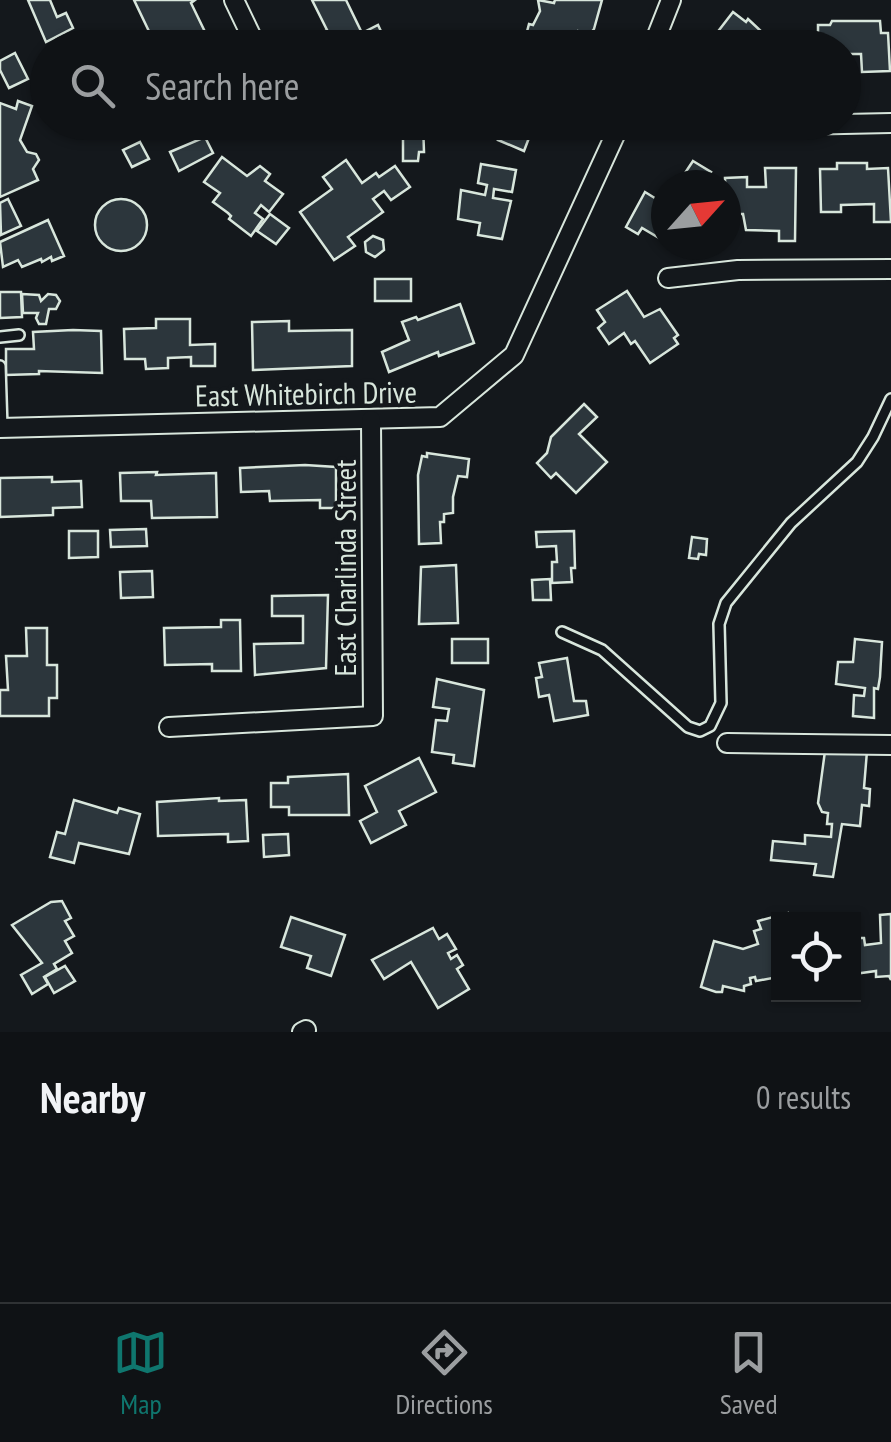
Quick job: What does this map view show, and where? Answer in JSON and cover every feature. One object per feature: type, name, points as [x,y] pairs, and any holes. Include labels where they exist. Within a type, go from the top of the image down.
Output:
[{"type":"street","points":[[234,0],[249,30]]},
{"type":"street","points":[[659,30],[671,0]]},
{"type":"street","points":[[861,123],[891,123]]},
{"type":"street","name":"East Whitebirch Drive","points":[[1,428],[440,418],[514,355],[613,140]]},
{"type":"street","points":[[668,278],[738,270],[891,269]]},
{"type":"street","name":"East Charlinda Street","points":[[169,727],[373,716],[371,420]]},
{"type":"street","points":[[728,743],[891,746]]},
{"type":"lane","points":[[0,337],[19,334]]},
{"type":"lane","points":[[0,366],[1,428]]},
{"type":"lane","points":[[562,632],[602,650],[688,727],[700,730],[710,726],[721,702],[719,624],[726,603],[792,522],[857,462],[891,399]]},
{"type":"building","points":[[28,0],[50,0],[57,17],[66,13],[73,28],[41,30]]},
{"type":"building","points":[[134,0],[195,0],[191,3],[204,30],[148,30]]},
{"type":"building","points":[[312,0],[346,0],[361,30],[327,30]]},
{"type":"building","points":[[538,0],[602,0],[593,30],[527,30],[540,11]]},
{"type":"building","points":[[733,12],[760,30],[719,30]]},
{"type":"building","points":[[832,21],[880,21],[881,33],[888,33],[890,71],[862,72],[861,30],[818,30],[818,25],[830,25]]},
{"type":"building","points":[[15,53],[28,79],[9,88],[0,61]]},
{"type":"building","points":[[18,101],[30,105],[20,140],[27,152],[36,154],[39,160],[33,169],[38,180],[0,197],[0,103],[16,109]]},
{"type":"building","points":[[206,140],[213,153],[179,171],[170,152]]},
{"type":"building","points":[[403,140],[424,140],[424,152],[419,152],[418,161],[403,161]]},
{"type":"building","points":[[498,140],[528,140],[524,151]]},
{"type":"building","points":[[140,142],[149,159],[132,167],[123,150]]},
{"type":"building","points":[[222,157],[247,176],[260,166],[270,174],[265,181],[283,194],[269,212],[261,205],[255,213],[263,219],[251,236],[213,202],[220,193],[204,182]]},
{"type":"building","points":[[346,160],[362,183],[395,166],[410,187],[391,200],[384,191],[373,199],[383,212],[348,237],[355,246],[334,260],[300,212],[332,189],[323,177]]},
{"type":"building","points":[[693,161],[708,170],[687,170]]},
{"type":"building","points":[[837,163],[867,163],[867,169],[888,168],[891,222],[874,222],[874,204],[841,205],[841,212],[821,212],[820,169],[837,169]]},
{"type":"building","points":[[481,164],[516,170],[512,192],[494,189],[493,198],[511,201],[502,239],[478,235],[480,223],[458,219],[461,190],[485,195],[487,185],[478,183]]},
{"type":"building","points":[[765,168],[796,168],[795,241],[779,241],[779,231],[746,230],[741,214],[741,177],[747,177],[747,187],[766,187]]},
{"type":"building","points":[[645,192],[651,196],[651,233],[642,228],[638,234],[626,227]]},
{"type":"building","points":[[8,199],[21,226],[1,235],[0,203]]},
{"type":"building","points":[[121,199],[139,207],[147,225],[139,243],[121,251],[103,243],[95,225],[103,207]]},
{"type":"building","points":[[270,214],[289,228],[276,244],[257,231]]},
{"type":"building","points":[[48,220],[64,256],[22,267],[18,260],[3,267],[0,242]]},
{"type":"building","points":[[373,236],[383,240],[384,250],[375,257],[366,252],[365,242]]},
{"type":"building","points":[[375,279],[411,279],[411,301],[375,301]]},
{"type":"building","points":[[627,291],[644,317],[660,309],[678,335],[674,338],[678,344],[650,363],[635,341],[631,344],[624,333],[609,344],[598,328],[605,322],[597,310]]},
{"type":"building","points":[[0,292],[21,292],[22,317],[0,318]]},
{"type":"building","points":[[22,294],[39,295],[41,301],[48,294],[56,295],[60,301],[56,309],[49,309],[46,324],[39,324],[38,313],[23,313]]},
{"type":"building","points":[[460,304],[474,343],[439,356],[438,352],[389,372],[382,352],[409,340],[402,322]]},
{"type":"building","points":[[156,319],[190,319],[190,345],[215,344],[215,366],[191,366],[191,357],[168,358],[168,368],[146,369],[145,359],[125,359],[124,329],[156,328]]},
{"type":"building","points":[[289,321],[289,331],[352,330],[352,366],[253,370],[252,322]]},
{"type":"building","points":[[101,331],[102,373],[39,371],[6,375],[6,349],[34,349],[33,332]]},
{"type":"building","points":[[584,404],[597,417],[579,434],[607,462],[576,493],[556,473],[551,478],[537,463],[547,453],[551,437]]},
{"type":"building","points":[[427,453],[469,459],[467,477],[458,476],[453,513],[444,514],[444,522],[440,522],[441,543],[419,544],[418,475],[422,456],[427,457]]},
{"type":"building","points":[[336,467],[336,508],[320,508],[320,500],[270,501],[269,491],[241,492],[240,468]]},
{"type":"building","points":[[157,472],[156,475],[216,473],[217,517],[152,518],[151,501],[121,501],[120,473]]},
{"type":"building","points":[[52,477],[52,482],[81,481],[82,507],[53,508],[53,515],[0,517],[0,478]]},
{"type":"building","points":[[146,529],[147,546],[111,547],[110,530]]},
{"type":"building","points":[[69,531],[98,531],[98,557],[69,558]]},
{"type":"building","points":[[574,531],[572,582],[552,583],[556,546],[537,547],[536,532]]},
{"type":"building","points":[[692,537],[707,539],[706,555],[699,554],[698,559],[689,558]]},
{"type":"building","points":[[456,565],[458,623],[419,624],[421,567]]},
{"type":"building","points":[[152,571],[153,597],[121,598],[120,572]]},
{"type":"building","points":[[550,579],[551,600],[533,600],[532,580]]},
{"type":"building","points":[[328,595],[326,668],[255,675],[254,644],[303,643],[303,616],[272,616],[272,596]]},
{"type":"building","points":[[221,620],[240,620],[241,671],[212,671],[212,664],[165,665],[164,628],[221,627]]},
{"type":"building","points":[[26,628],[47,628],[47,665],[57,665],[57,698],[49,698],[49,716],[0,716],[0,690],[8,690],[6,656],[27,656]]},
{"type":"building","points":[[452,639],[488,639],[488,663],[452,663]]},
{"type":"building","points":[[855,639],[882,642],[878,689],[874,688],[874,718],[853,716],[854,695],[864,696],[865,688],[836,684],[838,662],[853,662]]},
{"type":"building","points":[[567,658],[574,701],[586,701],[588,715],[554,721],[549,695],[539,697],[539,663]]},
{"type":"building","points":[[437,679],[484,690],[474,766],[453,763],[454,755],[432,752],[436,720],[447,721],[449,709],[433,707]]},
{"type":"building","points":[[825,751],[867,751],[864,788],[870,789],[869,806],[862,805],[860,826],[842,824],[833,877],[814,875],[816,864],[771,860],[773,841],[805,844],[805,835],[831,837],[828,813],[822,812],[818,803]]},
{"type":"building","points":[[419,758],[436,792],[399,811],[406,825],[371,843],[360,821],[377,812],[365,786]]},
{"type":"building","points":[[348,774],[349,815],[289,815],[289,807],[271,807],[271,783],[288,783],[288,777]]},
{"type":"building","points":[[74,800],[117,813],[119,808],[140,814],[129,854],[79,843],[74,863],[50,857],[57,832],[65,834]]},
{"type":"building","points":[[246,800],[248,841],[228,842],[228,834],[158,836],[157,802]]},
{"type":"building","points":[[288,834],[289,855],[264,857],[263,835]]},
{"type":"building","points":[[62,901],[71,918],[65,921],[74,936],[65,941],[72,953],[54,964],[57,969],[44,977],[48,984],[32,994],[21,975],[42,963],[12,925],[51,902]]},
{"type":"building","points":[[891,914],[891,980],[889,976],[876,977],[876,971],[861,973],[861,938],[865,945],[881,943],[880,915]]},
{"type":"building","points":[[291,917],[345,935],[331,976],[307,968],[311,956],[281,947]]},
{"type":"building","points":[[771,918],[771,978],[750,978],[751,984],[744,986],[744,991],[723,986],[722,992],[716,992],[701,987],[714,941],[743,949],[758,944],[754,931],[761,929],[758,921]]},
{"type":"building","points":[[433,928],[439,939],[447,934],[456,949],[448,953],[451,959],[457,955],[463,965],[457,969],[469,989],[438,1008],[411,962],[384,979],[372,960]]},
{"type":"building","points":[[65,966],[75,981],[54,993],[45,977]]}]
